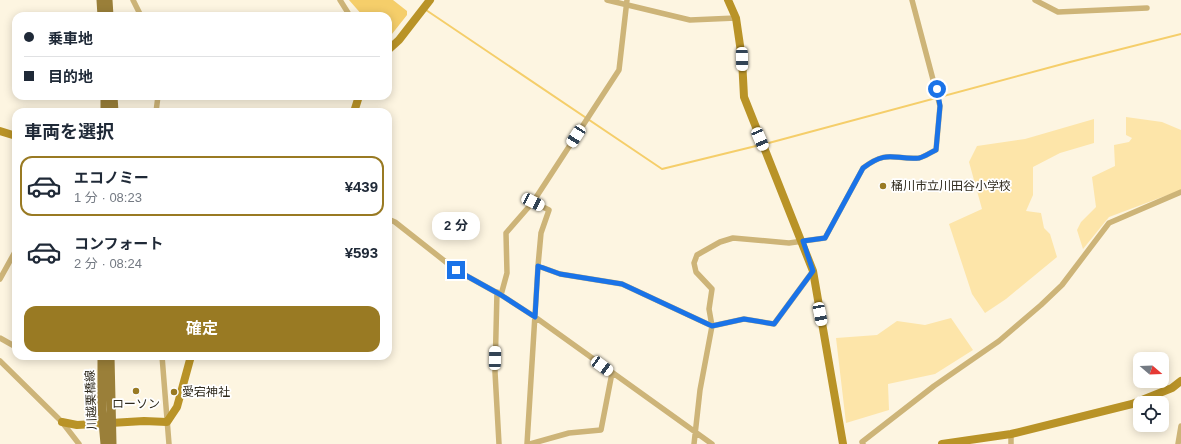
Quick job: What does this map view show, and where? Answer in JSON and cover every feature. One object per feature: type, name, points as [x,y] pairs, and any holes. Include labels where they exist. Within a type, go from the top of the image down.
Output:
[{"type":"main road","points":[[101,0],[102,12]]},
{"type":"main road","points":[[108,0],[109,12]]},
{"type":"main road","name":"川越栗橋線","points":[[102,360],[107,424],[112,444]]},
{"type":"main road","name":"川越栗橋線","points":[[105,444],[110,360]]},
{"type":"street","points":[[133,0],[139,12]]},
{"type":"street","points":[[340,0],[348,12]]},
{"type":"street","points":[[392,46],[399,40],[430,0]]},
{"type":"street","points":[[607,0],[626,2],[690,20],[736,18]]},
{"type":"street","points":[[728,0],[736,18],[742,59],[744,96],[803,241],[813,271],[843,444]]},
{"type":"street","points":[[694,444],[700,390],[712,326],[709,308],[712,289],[696,272],[694,263],[698,255],[720,242],[733,238],[789,243],[825,238],[863,168],[871,162],[890,155],[920,158],[936,150],[940,106],[912,0]]},
{"type":"street","points":[[1035,0],[1058,12],[1147,8]]},
{"type":"street","points":[[498,444],[495,372],[499,294],[507,273],[506,233],[533,202],[619,70],[626,2]]},
{"type":"street","points":[[0,131],[12,135]]},
{"type":"street","points":[[863,444],[862,442],[934,386],[999,341],[1041,305],[1062,285],[1109,223],[1181,192]]},
{"type":"street","points":[[527,444],[541,233],[549,210],[533,202]]},
{"type":"street","points":[[392,221],[456,270],[499,294],[535,317],[712,444]]},
{"type":"street","points":[[0,279],[12,257]]},
{"type":"street","points":[[538,266],[560,274],[622,284],[712,326],[744,319],[774,324],[813,271]]},
{"type":"street","points":[[0,338],[12,345]]},
{"type":"street","points":[[162,360],[169,444]]},
{"type":"street","points":[[167,422],[177,407],[190,360]]},
{"type":"street","points":[[0,361],[62,422],[79,444]]},
{"type":"street","points":[[530,444],[547,442],[569,433],[601,430],[612,373]]},
{"type":"street","points":[[942,444],[1011,434],[1132,404],[1172,388],[1181,381]]},
{"type":"street","points":[[62,422],[73,425],[120,422],[167,422]]},
{"type":"street","points":[[1178,444],[1181,426]]},
{"type":"street","points":[[1011,434],[1011,444]]},
{"type":"shaded area","points":[[349,0],[393,0],[407,11],[407,15],[392,34],[392,12],[360,12]]},
{"type":"shaded area","points":[[1126,117],[1162,122],[1181,130],[1181,190],[1109,217],[1083,249],[1077,230],[1081,222],[1096,207],[1092,177],[1115,166],[1114,145],[1129,142],[1132,138],[1126,135]]},
{"type":"shaded area","points":[[1094,119],[1094,143],[1060,153],[1033,167],[1033,195],[1026,211],[1041,213],[1044,228],[1050,234],[1057,257],[1006,299],[985,313],[972,294],[949,224],[982,209],[969,162],[977,146],[1025,139]]},
{"type":"shaded area","points":[[951,318],[973,350],[935,374],[888,384],[889,410],[846,423],[836,338],[877,335],[897,321],[925,325]]},
{"type":"waterway","points":[[426,10],[662,169],[760,145]]},
{"type":"waterway","points":[[765,144],[1070,62],[1181,34]]},
{"type":"place","name":"桶川市立川田谷小学校","points":[[883,186]]},
{"type":"place","name":"ローソン","points":[[136,391]]},
{"type":"place","name":"愛宕神社","points":[[174,392]]},
{"type":"route","points":[[456,270],[501,295],[535,317],[538,266],[560,274],[622,284],[712,326],[744,319],[774,324],[813,271],[803,241],[825,238],[863,168],[871,162],[890,155],[920,158],[936,150],[940,106],[937,89]]}]
